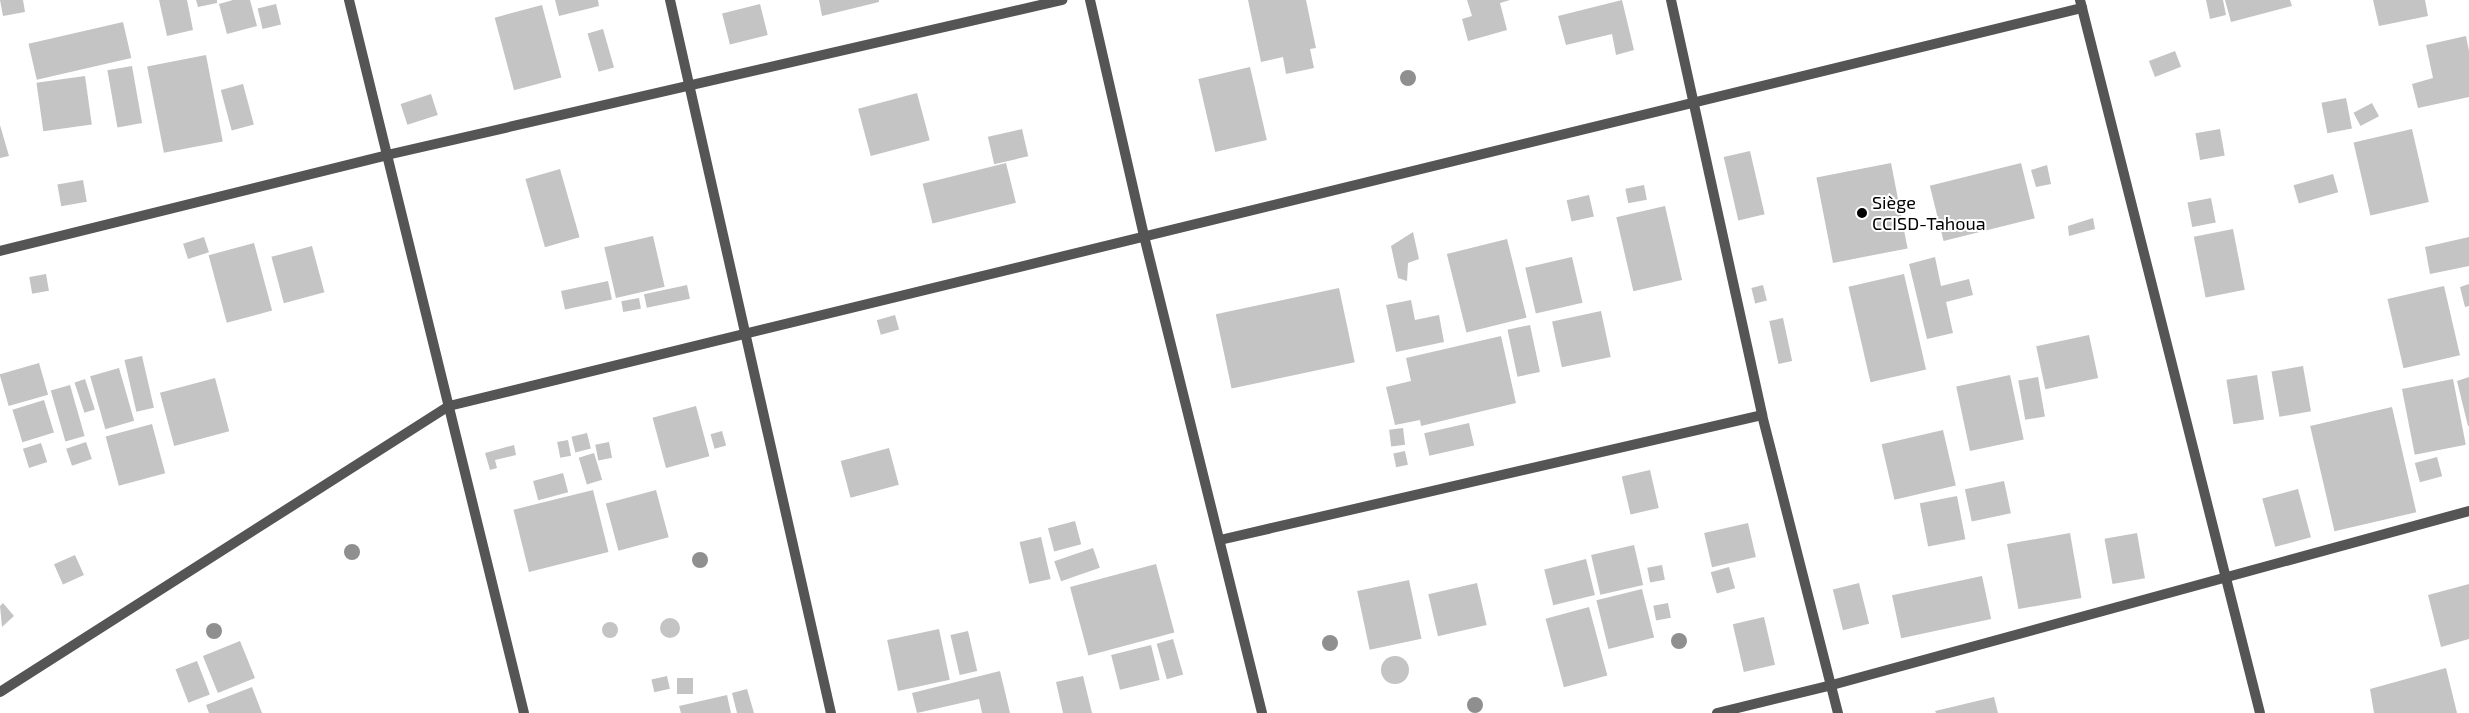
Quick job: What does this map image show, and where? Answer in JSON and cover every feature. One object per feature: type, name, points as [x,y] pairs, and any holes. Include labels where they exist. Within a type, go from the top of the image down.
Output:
[{"type":"street","points":[[350,0],[524,713]]},
{"type":"street","points":[[670,0],[747,333],[831,713]]},
{"type":"street","points":[[0,251],[387,155],[1062,0]]},
{"type":"street","points":[[1090,0],[1144,236],[1262,713]]},
{"type":"street","points":[[1671,0],[1762,415],[1838,713]]},
{"type":"street","points":[[0,692],[449,406],[1693,103],[2081,4],[2227,575],[2260,713]]},
{"type":"street","points":[[1220,540],[1762,415]]},
{"type":"street","points":[[1716,713],[1832,686],[2227,575],[2469,511]]},
{"type":"building","points":[[0,0],[23,0],[25,12],[3,16]]},
{"type":"building","points":[[159,0],[187,0],[193,30],[167,36]]},
{"type":"building","points":[[196,0],[217,0],[217,3],[198,7]]},
{"type":"building","points":[[233,0],[250,0],[257,26],[227,34],[219,4]]},
{"type":"building","points":[[555,0],[598,0],[599,6],[559,16]]},
{"type":"building","points":[[819,0],[879,0],[879,2],[822,16]]},
{"type":"building","points":[[1248,0],[1306,0],[1316,48],[1310,49],[1314,68],[1286,74],[1283,57],[1261,62]]},
{"type":"building","points":[[1467,0],[1510,0],[1500,3],[1507,30],[1468,41],[1462,19],[1472,16]]},
{"type":"building","points":[[1622,0],[1634,50],[1616,55],[1612,34],[1566,45],[1558,16]]},
{"type":"building","points":[[2206,0],[2223,0],[2226,15],[2210,19]]},
{"type":"building","points":[[2225,0],[2290,0],[2292,6],[2231,22]]},
{"type":"building","points":[[2373,0],[2425,0],[2428,16],[2379,26]]},
{"type":"building","points":[[276,4],[281,24],[263,29],[258,9]]},
{"type":"building","points":[[760,4],[768,35],[730,44],[722,13]]},
{"type":"building","points":[[542,5],[561,77],[514,90],[495,18]]},
{"type":"building","points":[[123,22],[131,58],[37,80],[28,44]]},
{"type":"building","points":[[603,29],[614,67],[599,72],[588,33]]},
{"type":"building","points":[[2466,36],[2469,51],[2469,97],[2418,108],[2412,84],[2433,78],[2426,45]]},
{"type":"building","points":[[2175,51],[2181,67],[2155,77],[2149,61]]},
{"type":"building","points":[[206,55],[223,141],[164,153],[147,66]]},
{"type":"building","points":[[132,66],[142,123],[117,127],[107,70]]},
{"type":"building","points":[[1250,67],[1267,140],[1215,152],[1198,79]]},
{"type":"building","points":[[85,76],[92,125],[43,131],[36,83]]},
{"type":"building","points":[[243,84],[254,125],[232,131],[221,90]]},
{"type":"building","points":[[917,93],[930,140],[871,156],[858,109]]},
{"type":"building","points":[[431,94],[438,115],[407,125],[401,104]]},
{"type":"building","points":[[2346,98],[2352,128],[2327,133],[2321,103]]},
{"type":"building","points":[[2372,103],[2379,116],[2361,126],[2353,113]]},
{"type":"building","points":[[0,125],[9,156],[0,158]]},
{"type":"building","points":[[1022,129],[1028,156],[994,164],[988,137]]},
{"type":"building","points":[[2220,129],[2225,156],[2200,160],[2195,133]]},
{"type":"building","points":[[2412,129],[2429,202],[2370,216],[2354,142]]},
{"type":"building","points":[[1750,151],[1765,214],[1738,220],[1724,157]]},
{"type":"building","points":[[1006,163],[1016,203],[932,224],[923,184]]},
{"type":"building","name":"Siège CCISD-Tahoua","points":[[1891,163],[1908,248],[1833,263],[1816,178]]},
{"type":"building","points":[[2021,163],[2035,218],[1944,241],[1930,186]]},
{"type":"building","points":[[2047,165],[2051,184],[2036,187],[2031,170]]},
{"type":"building","points":[[560,169],[580,237],[545,247],[525,179]]},
{"type":"building","points":[[2333,174],[2338,192],[2299,204],[2294,185]]},
{"type":"building","points":[[83,180],[87,202],[61,206],[57,185]]},
{"type":"building","points":[[1644,185],[1647,200],[1628,203],[1625,189]]},
{"type":"building","points":[[1589,195],[1594,216],[1572,222],[1567,200]]},
{"type":"building","points":[[2211,198],[2216,223],[2192,227],[2187,203]]},
{"type":"building","points":[[1665,206],[1682,280],[1633,291],[1616,217]]},
{"type":"building","points":[[2093,218],[2095,229],[2069,236],[2068,226]]},
{"type":"building","points":[[2233,229],[2245,290],[2206,297],[2194,237]]},
{"type":"building","points":[[1413,232],[1419,259],[1408,263],[1407,281],[1398,278],[1391,246]]},
{"type":"building","points":[[653,236],[665,287],[616,298],[604,247]]},
{"type":"building","points":[[204,237],[209,252],[188,259],[183,244]]},
{"type":"building","points":[[2469,237],[2469,266],[2430,274],[2425,247]]},
{"type":"building","points":[[1507,239],[1527,318],[1466,333],[1447,254]]},
{"type":"building","points":[[254,243],[272,311],[227,323],[209,255]]},
{"type":"building","points":[[312,246],[324,292],[284,303],[271,257]]},
{"type":"building","points":[[1572,257],[1583,303],[1536,314],[1525,268]]},
{"type":"building","points":[[1935,257],[1941,286],[1969,279],[1973,295],[1946,302],[1953,333],[1927,339],[1909,264]]},
{"type":"building","points":[[46,274],[49,291],[32,294],[29,277]]},
{"type":"building","points":[[1904,274],[1926,369],[1871,382],[1848,287]]},
{"type":"building","points":[[608,281],[612,300],[565,310],[561,291]]},
{"type":"building","points":[[2469,284],[2469,306],[2465,307],[2460,287]]},
{"type":"building","points":[[687,285],[690,299],[647,308],[644,294]]},
{"type":"building","points":[[1763,285],[1767,301],[1755,303],[1751,288]]},
{"type":"building","points":[[2444,286],[2460,355],[2403,368],[2387,299]]},
{"type":"building","points":[[1339,288],[1355,362],[1232,389],[1216,314]]},
{"type":"building","points":[[639,298],[641,309],[623,312],[621,301]]},
{"type":"building","points":[[1411,300],[1415,320],[1439,315],[1444,342],[1396,352],[1386,305]]},
{"type":"building","points":[[1601,311],[1611,357],[1562,367],[1552,321]]},
{"type":"building","points":[[895,315],[899,329],[881,335],[877,320]]},
{"type":"building","points":[[1783,318],[1792,361],[1778,364],[1769,321]]},
{"type":"building","points":[[1530,325],[1540,372],[1517,377],[1508,330]]},
{"type":"building","points":[[2089,335],[2098,378],[2045,389],[2036,346]]},
{"type":"building","points":[[1501,336],[1516,403],[1421,426],[1420,420],[1395,425],[1386,387],[1411,381],[1406,358]]},
{"type":"building","points":[[142,356],[154,408],[136,412],[124,360]]},
{"type":"building","points":[[39,363],[48,395],[9,406],[0,374]]},
{"type":"building","points":[[2303,366],[2311,411],[2279,417],[2271,372]]},
{"type":"building","points":[[119,368],[134,421],[105,429],[90,376]]},
{"type":"building","points":[[2010,375],[2024,440],[1970,451],[1956,386]]},
{"type":"building","points":[[2257,375],[2264,419],[2233,424],[2226,380]]},
{"type":"building","points":[[2038,377],[2045,416],[2025,420],[2018,380]]},
{"type":"building","points":[[2469,377],[2469,426],[2468,426],[2457,381]]},
{"type":"building","points":[[215,378],[229,431],[174,446],[160,393]]},
{"type":"building","points":[[85,379],[95,409],[84,413],[75,382]]},
{"type":"building","points":[[2453,379],[2466,445],[2415,455],[2402,389]]},
{"type":"building","points":[[70,385],[85,436],[65,441],[51,391]]},
{"type":"building","points":[[44,400],[54,433],[22,442],[12,410]]},
{"type":"building","points":[[696,406],[709,456],[666,468],[653,418]]},
{"type":"building","points":[[2392,407],[2416,512],[2334,531],[2310,426]]},
{"type":"building","points":[[1469,423],[1474,445],[1429,456],[1424,433]]},
{"type":"building","points":[[152,424],[165,473],[119,486],[106,436]]},
{"type":"building","points":[[1403,428],[1405,445],[1391,447],[1389,430]]},
{"type":"building","points":[[1943,430],[1956,486],[1894,500],[1882,444]]},
{"type":"building","points":[[722,431],[726,445],[715,449],[710,434]]},
{"type":"building","points":[[587,433],[591,449],[575,452],[571,437]]},
{"type":"building","points":[[568,440],[571,456],[560,458],[557,442]]},
{"type":"building","points":[[86,442],[92,459],[72,466],[66,449]]},
{"type":"building","points":[[609,442],[612,458],[598,460],[595,445]]},
{"type":"building","points":[[41,443],[47,462],[29,468],[23,449]]},
{"type":"building","points":[[514,445],[516,455],[495,460],[497,468],[490,470],[485,453]]},
{"type":"building","points":[[889,448],[899,485],[851,498],[841,461]]},
{"type":"building","points":[[1405,451],[1408,465],[1396,467],[1393,453]]},
{"type":"building","points":[[594,453],[602,480],[587,484],[579,458]]},
{"type":"building","points":[[2437,457],[2442,476],[2420,482],[2415,463]]},
{"type":"building","points":[[1650,470],[1659,508],[1631,515],[1622,477]]},
{"type":"building","points":[[563,473],[568,492],[538,500],[533,481]]},
{"type":"building","points":[[2004,481],[2011,513],[1972,522],[1965,489]]},
{"type":"building","points":[[2298,489],[2311,537],[2275,547],[2262,499]]},
{"type":"building","points":[[593,490],[608,552],[529,572],[513,510]]},
{"type":"building","points":[[656,490],[669,537],[618,551],[606,503]]},
{"type":"building","points":[[1957,496],[1965,539],[1928,546],[1920,503]]},
{"type":"building","points":[[1075,521],[1081,544],[1054,551],[1048,528]]},
{"type":"building","points":[[1748,523],[1756,557],[1712,567],[1704,533]]},
{"type":"building","points":[[2070,533],[2081,598],[2018,609],[2007,544]]},
{"type":"building","points":[[2137,533],[2145,578],[2112,584],[2105,539]]},
{"type":"building","points":[[1041,537],[1051,579],[1029,584],[1020,542]]},
{"type":"building","points":[[1634,545],[1643,585],[1600,595],[1591,555]]},
{"type":"building","points":[[1093,548],[1100,568],[1061,581],[1054,561]]},
{"type":"building","points":[[75,555],[84,575],[63,584],[54,564]]},
{"type":"building","points":[[1586,559],[1595,595],[1553,605],[1544,569]]},
{"type":"building","points":[[1156,564],[1174,633],[1088,656],[1070,587]]},
{"type":"building","points":[[1662,565],[1665,580],[1650,583],[1647,568]]},
{"type":"building","points":[[1729,567],[1735,588],[1717,593],[1711,572]]},
{"type":"building","points":[[1982,576],[1991,619],[1901,638],[1892,595]]},
{"type":"building","points":[[1409,580],[1421,639],[1370,650],[1357,591]]},
{"type":"building","points":[[1477,583],[1487,625],[1438,636],[1428,594]]},
{"type":"building","points":[[1859,583],[1869,624],[1843,630],[1833,590]]},
{"type":"building","points":[[2469,584],[2469,639],[2441,647],[2428,595]]},
{"type":"building","points":[[1642,589],[1654,638],[1608,649],[1596,600]]},
{"type":"building","points":[[3,603],[14,616],[2,627],[0,606]]},
{"type":"building","points":[[1668,603],[1671,618],[1656,621],[1653,606]]},
{"type":"building","points":[[1589,607],[1607,676],[1564,687],[1546,619]]},
{"type":"building","points":[[1764,617],[1775,665],[1744,672],[1733,624]]},
{"type":"building","points":[[670,618],[677,621],[680,628],[677,635],[670,638],[663,635],[660,628],[663,621]]},
{"type":"building","points":[[610,622],[616,624],[618,630],[616,636],[610,638],[604,636],[602,630],[604,624]]},
{"type":"building","points":[[939,629],[950,680],[898,691],[887,640]]},
{"type":"building","points":[[968,631],[977,671],[960,675],[950,635]]},
{"type":"building","points":[[1173,639],[1183,675],[1167,679],[1157,644]]},
{"type":"building","points":[[240,641],[255,678],[218,693],[203,656]]},
{"type":"building","points":[[1151,645],[1160,680],[1120,690],[1111,655]]},
{"type":"building","points":[[1395,656],[1405,660],[1409,670],[1405,680],[1395,684],[1385,680],[1381,670],[1385,660]]},
{"type":"building","points":[[197,661],[210,695],[188,703],[176,669]]},
{"type":"building","points":[[2446,668],[2457,713],[2374,713],[2370,689]]},
{"type":"building","points":[[1000,671],[1010,713],[982,713],[979,699],[917,713],[912,693]]},
{"type":"building","points":[[667,676],[670,689],[654,692],[651,680]]},
{"type":"building","points":[[1083,676],[1092,713],[1063,713],[1056,682]]},
{"type":"building","points":[[677,678],[693,678],[693,694],[677,694]]},
{"type":"building","points":[[252,687],[262,713],[209,713],[206,705]]},
{"type":"building","points":[[747,689],[754,713],[737,713],[732,693]]},
{"type":"building","points":[[727,695],[731,713],[681,713],[679,706]]},
{"type":"building","points":[[1994,697],[1998,713],[1936,713],[1935,711]]},
{"type":"place","name":"Siège CCISD-Tahoua","points":[[1862,213]]}]
